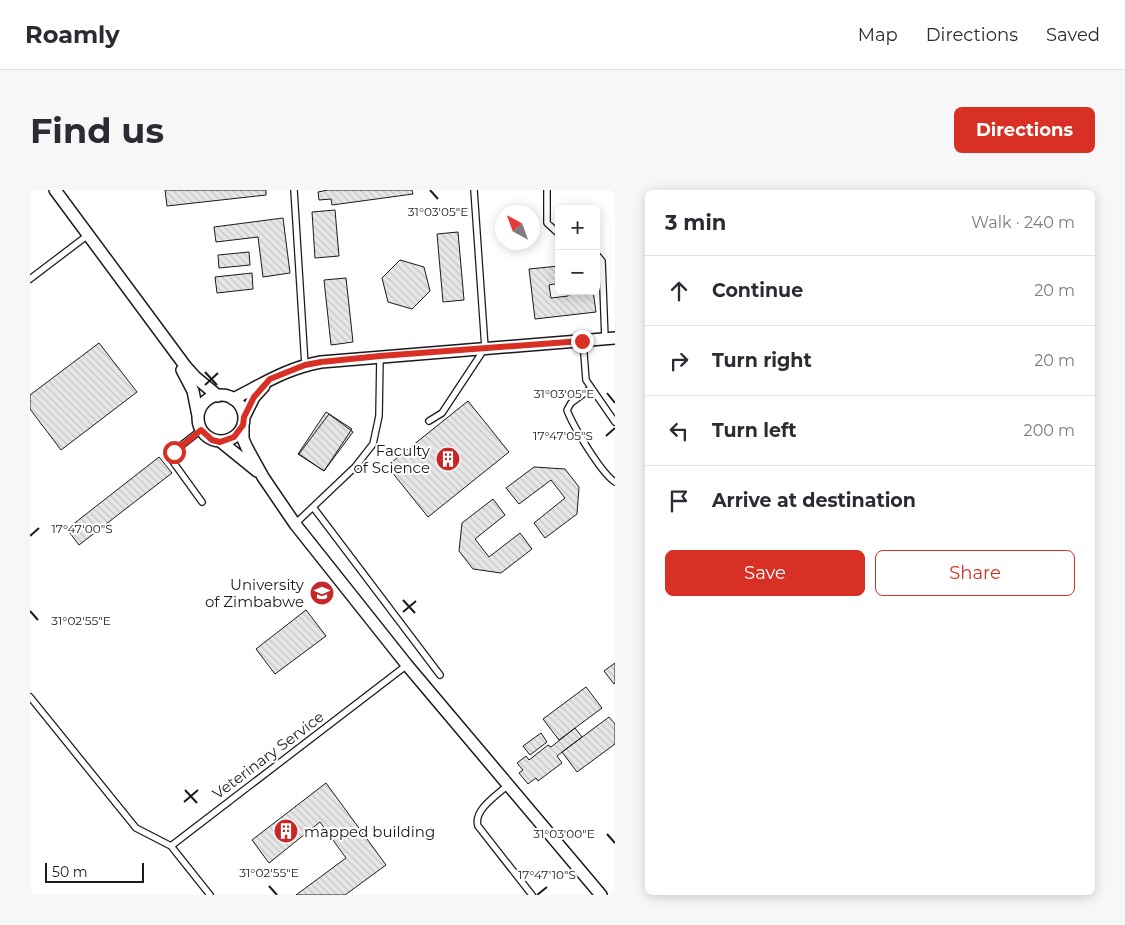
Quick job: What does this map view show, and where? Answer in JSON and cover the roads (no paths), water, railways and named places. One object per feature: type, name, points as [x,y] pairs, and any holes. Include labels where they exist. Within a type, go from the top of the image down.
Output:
[{"type":"street","points":[[55,190],[165,341],[195,377],[218,396]]},
{"type":"street","points":[[233,399],[270,379],[305,365],[321,362],[610,339]]},
{"type":"street","points":[[165,341],[193,391],[198,423],[201,430],[212,440],[220,442],[263,478]]},
{"type":"street","points":[[220,442],[234,437],[254,397],[270,379]]},
{"type":"street","points":[[198,416],[205,402],[218,396],[226,396],[238,404],[243,421],[243,439],[247,448],[263,478],[295,524],[407,665],[598,894]]},
{"type":"lane","points":[[294,190],[305,365]]},
{"type":"lane","points":[[429,421],[442,413],[484,348],[474,190]]},
{"type":"lane","points":[[546,190],[547,223],[555,230]]},
{"type":"lane","points":[[30,279],[88,235]]},
{"type":"lane","points":[[600,259],[602,261],[610,339]]},
{"type":"lane","points":[[582,341],[586,380],[590,389],[615,422]]},
{"type":"lane","points":[[295,524],[355,467],[373,444],[379,416],[380,356]]},
{"type":"lane","points":[[590,389],[571,403],[567,410],[587,446],[608,477],[615,482]]},
{"type":"lane","points":[[201,430],[174,452],[171,459],[202,502]]},
{"type":"lane","points":[[313,507],[440,675]]},
{"type":"lane","name":"Veterinary Service","points":[[171,846],[407,665]]},
{"type":"lane","points":[[30,698],[136,828],[171,846],[210,895]]},
{"type":"lane","points":[[508,785],[478,813],[476,820],[478,826],[532,895]]},
{"type":"place","name":"Faculty of Science","points":[[448,459]]},
{"type":"place","name":"University of Zimbabwe","points":[[322,593]]},
{"type":"place","name":"mapped building","points":[[286,831]]}]
